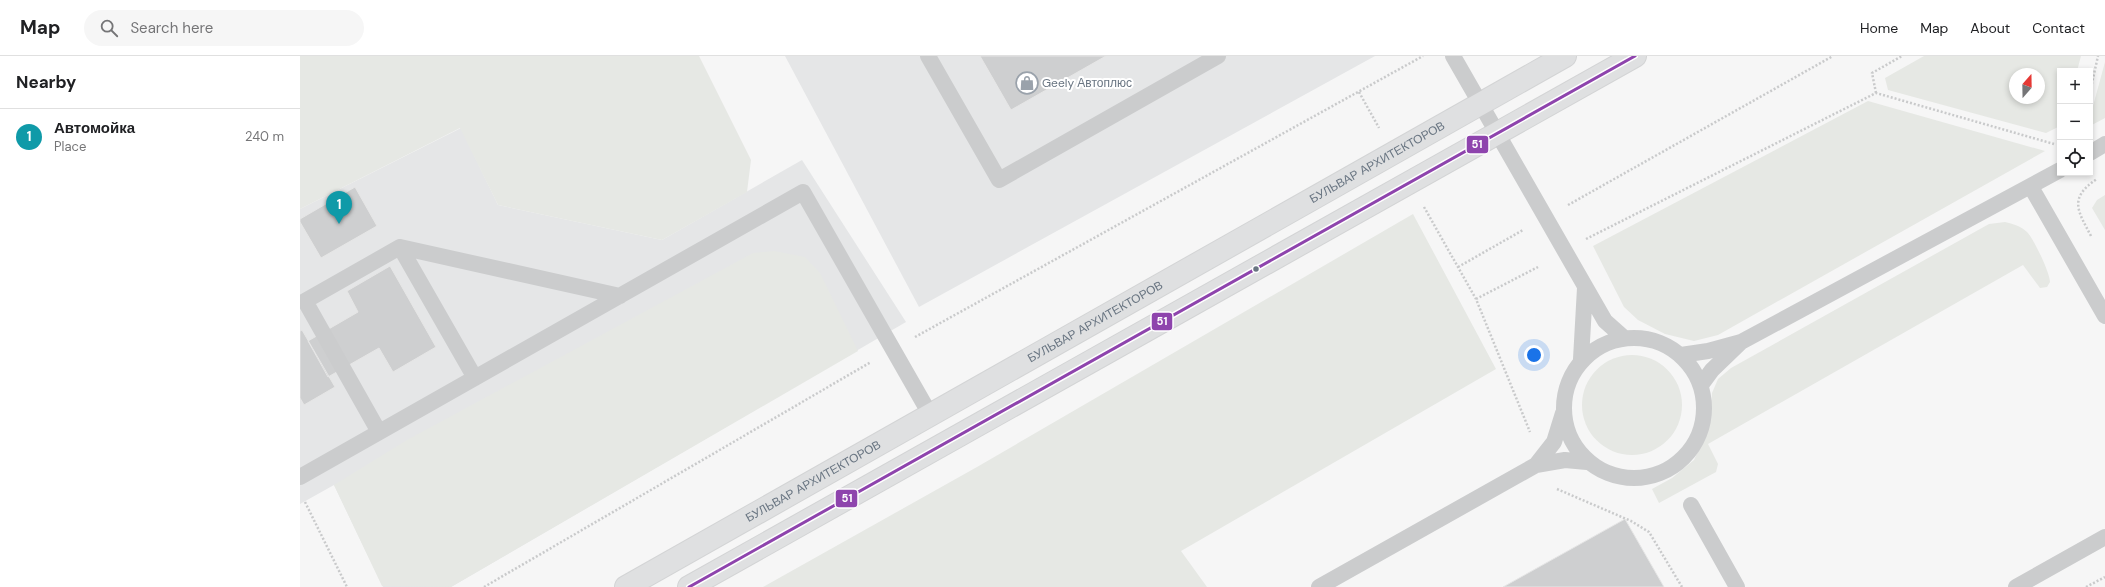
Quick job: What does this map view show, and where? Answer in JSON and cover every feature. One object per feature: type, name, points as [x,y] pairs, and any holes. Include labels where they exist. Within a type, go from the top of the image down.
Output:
[{"type":"main road","name":"БУЛЬВАР АРХИТЕКТОРОВ","points":[[626,587],[931,416],[1565,56]]},
{"type":"main road","points":[[689,587],[1635,56]]},
{"type":"lane","points":[[928,56],[999,180],[1218,56]]},
{"type":"lane","points":[[1454,56],[1585,288],[1605,321],[1623,337]]},
{"type":"lane","points":[[2093,151],[2105,144]]},
{"type":"lane","points":[[1681,355],[1708,351],[1741,342],[2057,172]]},
{"type":"lane","points":[[2031,187],[2105,316]]},
{"type":"lane","points":[[300,477],[803,192],[931,416]]},
{"type":"lane","points":[[379,432],[305,301],[400,247],[620,296]]},
{"type":"lane","points":[[400,247],[475,378]]},
{"type":"lane","points":[[1581,359],[1585,288]]},
{"type":"lane","points":[[1536,465],[1554,442],[1562,413],[1566,384],[1581,359],[1600,345],[1623,337],[1644,338],[1664,344],[1681,355],[1701,385],[1704,408],[1701,430],[1690,451],[1673,467],[1652,476],[1629,479],[1607,474],[1587,462],[1570,440],[1562,413]]},
{"type":"lane","points":[[1701,385],[1712,370],[1741,342]]},
{"type":"lane","points":[[1319,587],[1536,465],[1565,460],[1587,462]]},
{"type":"lane","points":[[1691,505],[1737,587]]},
{"type":"lane","points":[[2016,587],[2105,537]]},
{"type":"path","points":[[484,587],[893,349],[1423,56]]},
{"type":"path","points":[[1620,175],[1833,56]]},
{"type":"path","points":[[1876,93],[1872,73],[1902,56]]},
{"type":"path","points":[[2093,78],[2098,56]]},
{"type":"path","points":[[1585,239],[1876,93],[2057,144]]},
{"type":"path","points":[[2095,242],[2081,216],[2077,204],[2080,195],[2087,186],[2102,176]]},
{"type":"path","points":[[1538,267],[1476,299],[1533,440],[1536,465],[1540,481],[1631,521],[1649,532],[1682,587]]},
{"type":"path","points":[[303,498],[347,587]]},
{"type":"path","points":[[2086,587],[2105,577]]},
{"type":"shaded area","points":[[300,56],[699,56],[751,160],[747,192],[662,240],[498,205],[460,128],[300,209]]},
{"type":"shaded area","points":[[785,56],[1375,56],[919,307]]},
{"type":"shaded area","points":[[1924,56],[2081,56],[2078,68],[2057,68],[2057,128],[2046,133],[1888,90],[1885,78]]},
{"type":"shaded area","points":[[2105,62],[2105,118],[2093,124],[2093,106]]},
{"type":"shaded area","points":[[1868,101],[2045,151],[1718,335],[1694,341],[1665,334],[1638,320],[1624,307],[1593,246]]},
{"type":"shaded area","points":[[461,128],[498,205],[662,240],[802,160],[906,322],[451,587],[383,587],[334,485],[300,504],[300,209]]},
{"type":"shaded area","points":[[2105,195],[2105,230],[2092,208],[2097,200]]},
{"type":"shaded area","points":[[1413,214],[1496,369],[1181,551],[1207,587],[763,587],[977,467]]},
{"type":"shaded area","points":[[2005,222],[2020,227],[2030,236],[2045,264],[2050,282],[2047,287],[2040,288],[2023,265],[1708,444],[1718,464],[1716,472],[1659,503],[1652,489],[1672,478],[1694,460],[1709,426],[1712,393],[1718,379],[1731,368],[1989,224]]},
{"type":"shaded area","points":[[774,251],[805,257],[820,273],[858,351],[451,587],[382,586],[334,485],[407,440],[753,253]]},
{"type":"shaded area","points":[[1632,355],[1651,359],[1667,370],[1678,386],[1682,405],[1678,424],[1667,440],[1651,451],[1632,455],[1613,451],[1597,440],[1586,424],[1582,405],[1586,386],[1597,370],[1613,359]]},
{"type":"building","name":"Geely Автоплюс","points":[[980,56],[1106,56],[1011,110]]},
{"type":"building","points":[[355,187],[377,226],[321,258],[300,222],[300,219]]},
{"type":"building","points":[[390,266],[436,347],[393,372],[379,348],[328,377],[308,341],[358,312],[347,291]]},
{"type":"building","points":[[302,330],[335,387],[304,405],[300,398],[300,331]]},
{"type":"building","points":[[1625,519],[1664,587],[1503,587]]},
{"type":"transit line","name":"51","points":[[689,587],[1635,56]]},
{"type":"place","name":"Geely Автоплюс","points":[[1027,83]]},
{"type":"place","name":"Автомойка","points":[[339,224]]}]
